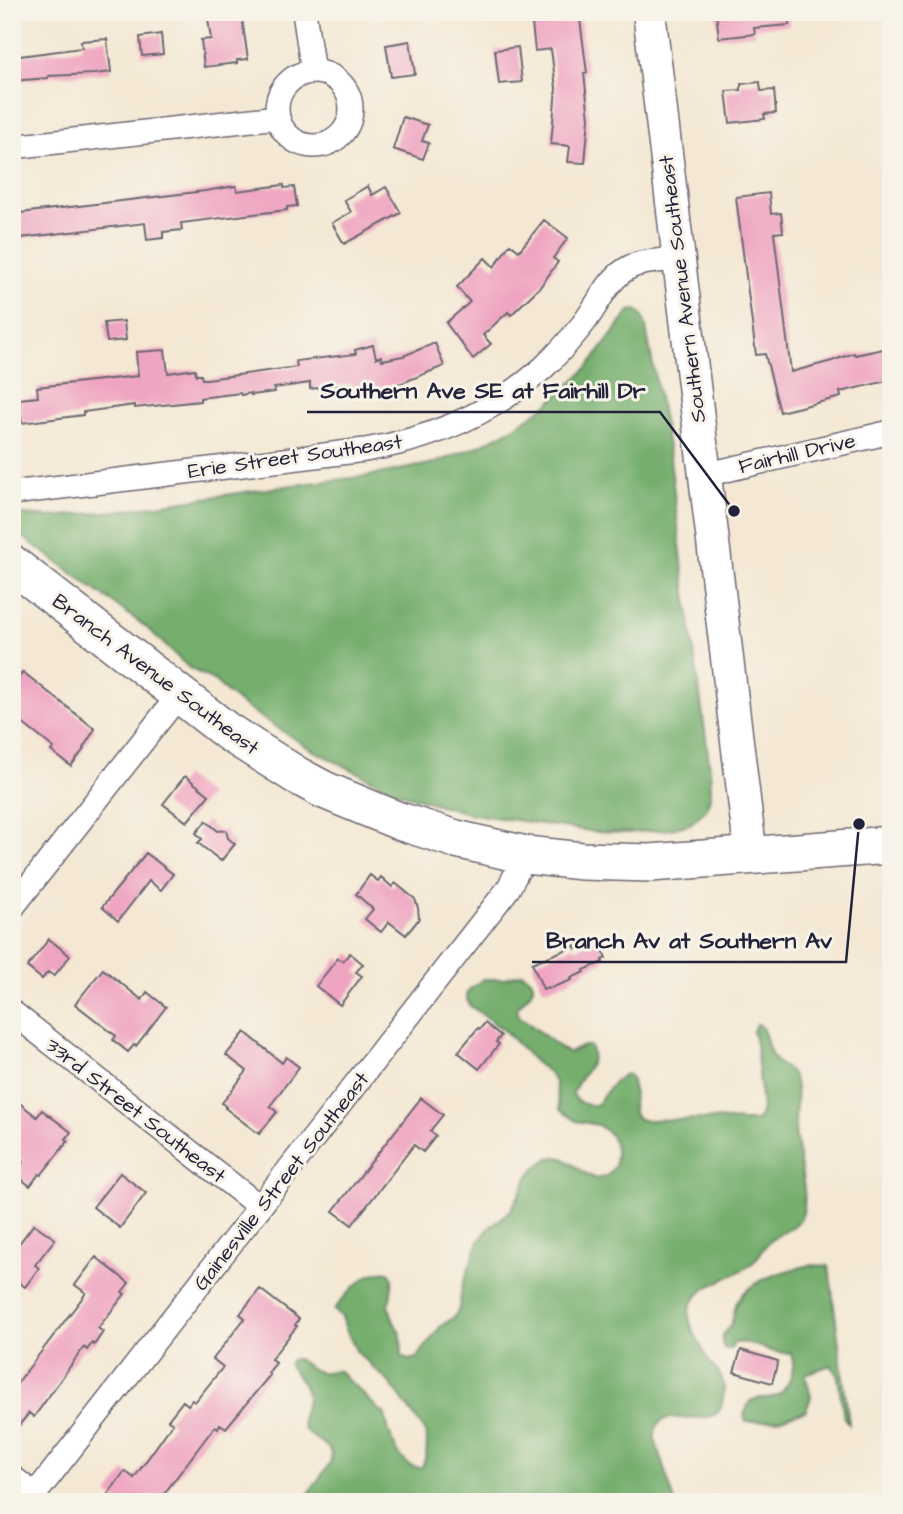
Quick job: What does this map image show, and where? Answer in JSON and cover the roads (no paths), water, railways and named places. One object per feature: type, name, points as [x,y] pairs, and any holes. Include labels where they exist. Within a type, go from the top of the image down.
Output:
[{"type":"highway","name":"Branch Avenue Southeast","points":[[12,564],[228,732],[296,775],[332,794],[399,821],[456,839],[526,855],[582,861],[650,863],[891,845]]},
{"type":"main road","name":"Southern Avenue Southeast","points":[[649,12],[751,857]]},
{"type":"street","points":[[304,12],[313,72]]},
{"type":"street","points":[[313,72],[326,74],[337,80],[350,101],[351,114],[347,126],[328,144],[303,145],[291,138],[278,117],[278,104],[289,82],[300,75],[313,72]]},
{"type":"street","points":[[12,147],[278,117]]},
{"type":"street","name":"Erie Street Southeast","points":[[12,492],[365,450],[431,434],[492,405],[542,368],[569,342],[617,275],[634,265],[678,259]]},
{"type":"street","name":"Fairhill Drive","points":[[704,475],[891,432]]},
{"type":"street","points":[[12,908],[179,695]]},
{"type":"street","name":"Gainesville Street Southeast","points":[[32,1498],[508,889],[526,855]]},
{"type":"street","name":"33rd Street Southeast","points":[[12,1012],[260,1207]]},
{"type":"street","points":[[12,1477],[32,1498]]},
{"type":"place","name":"Southern Ave SE at Fairhill Dr","points":[[734,511]]},
{"type":"place","name":"Branch Av at Southern Av","points":[[859,824]]}]
